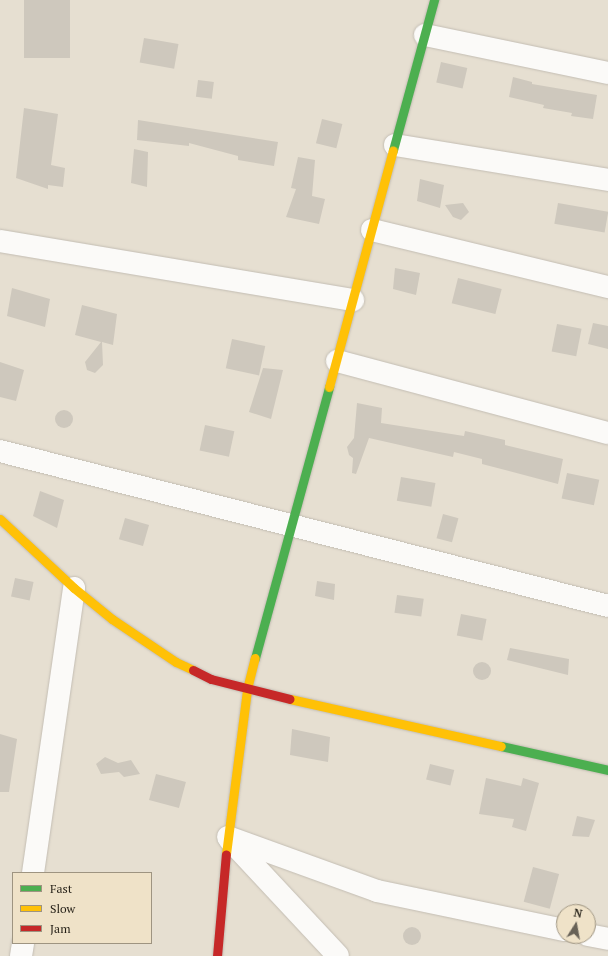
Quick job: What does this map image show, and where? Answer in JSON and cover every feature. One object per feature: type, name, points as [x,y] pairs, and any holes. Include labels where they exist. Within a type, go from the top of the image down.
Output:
[{"type":"main road","points":[[217,956],[228,837],[247,689],[338,360],[434,0]]},
{"type":"main road","points":[[0,519],[74,588],[112,618],[176,662],[211,679],[247,689],[608,770]]},
{"type":"street","points":[[425,35],[608,73]]},
{"type":"street","points":[[395,145],[608,180]]},
{"type":"street","points":[[372,230],[608,287]]},
{"type":"street","points":[[0,241],[353,300]]},
{"type":"street","points":[[338,360],[608,433]]},
{"type":"street","points":[[0,451],[608,606]]},
{"type":"street","points":[[33,872],[74,588]]},
{"type":"street","points":[[228,837],[377,891],[556,928]]},
{"type":"street","points":[[228,837],[338,956]]},
{"type":"street","points":[[596,937],[608,939]]},
{"type":"street","points":[[21,956],[23,944]]},
{"type":"building","points":[[24,0],[70,0],[70,58],[24,58]]},
{"type":"building","points":[[144,38],[178,44],[174,69],[140,63]]},
{"type":"building","points":[[441,62],[467,68],[463,89],[436,82]]},
{"type":"building","points":[[513,77],[532,82],[532,84],[597,95],[593,119],[571,116],[572,113],[543,108],[544,105],[509,97]]},
{"type":"building","points":[[198,80],[214,82],[212,99],[196,97]]},
{"type":"building","points":[[24,108],[58,114],[51,165],[65,168],[63,187],[48,185],[48,189],[16,178]]},
{"type":"building","points":[[322,119],[342,124],[336,148],[316,143]]},
{"type":"building","points":[[138,120],[278,142],[274,166],[238,160],[238,156],[189,143],[189,146],[137,140]]},
{"type":"building","points":[[134,149],[148,152],[147,187],[131,183]]},
{"type":"building","points":[[298,157],[315,160],[312,196],[325,199],[319,224],[286,217],[296,189],[291,188]]},
{"type":"building","points":[[420,179],[444,185],[440,208],[417,201]]},
{"type":"building","points":[[463,203],[469,212],[461,220],[453,217],[445,205]]},
{"type":"building","points":[[558,203],[608,212],[605,233],[554,224]]},
{"type":"building","points":[[395,268],[420,273],[416,295],[393,289]]},
{"type":"building","points":[[458,278],[502,289],[495,314],[452,303]]},
{"type":"building","points":[[12,288],[50,299],[45,327],[7,316]]},
{"type":"building","points":[[82,305],[117,314],[113,345],[102,342],[103,365],[95,373],[87,370],[85,362],[101,342],[75,335]]},
{"type":"building","points":[[593,323],[608,326],[608,349],[588,344]]},
{"type":"building","points":[[557,324],[582,329],[576,356],[552,351]]},
{"type":"building","points":[[232,339],[265,346],[259,375],[226,368]]},
{"type":"building","points":[[0,362],[24,370],[16,401],[0,397]]},
{"type":"building","points":[[263,368],[283,370],[271,419],[249,412]]},
{"type":"building","points":[[357,403],[382,408],[381,423],[464,436],[465,431],[505,440],[505,445],[563,459],[558,484],[482,464],[482,459],[454,452],[453,457],[369,438],[356,474],[352,473],[353,458],[349,455],[347,447],[354,438]]},
{"type":"building","points":[[64,410],[70,413],[73,419],[70,425],[64,428],[58,425],[55,419],[58,413]]},
{"type":"building","points":[[205,425],[234,431],[229,457],[200,450]]},
{"type":"building","points":[[567,473],[599,480],[594,505],[562,498]]},
{"type":"building","points":[[401,477],[435,483],[431,507],[397,501]]},
{"type":"building","points":[[40,491],[64,500],[57,528],[33,516]]},
{"type":"building","points":[[443,514],[458,518],[452,542],[437,538]]},
{"type":"building","points":[[125,518],[149,525],[143,546],[119,539]]},
{"type":"building","points":[[15,578],[34,582],[30,601],[11,597]]},
{"type":"building","points":[[317,581],[335,584],[334,600],[315,596]]},
{"type":"building","points":[[397,595],[424,599],[421,617],[394,613]]},
{"type":"building","points":[[461,614],[487,619],[482,641],[457,636]]},
{"type":"building","points":[[510,648],[569,659],[568,675],[507,660]]},
{"type":"building","points":[[482,662],[488,665],[491,671],[488,677],[482,680],[476,677],[473,671],[476,665]]},
{"type":"building","points":[[292,729],[330,737],[328,762],[290,755]]},
{"type":"building","points":[[0,734],[17,739],[9,792],[0,792]]},
{"type":"building","points":[[105,757],[118,763],[131,760],[140,774],[124,777],[119,772],[101,774],[96,764]]},
{"type":"building","points":[[430,764],[454,770],[450,786],[426,780]]},
{"type":"building","points":[[156,774],[186,782],[179,808],[149,800]]},
{"type":"building","points":[[486,778],[521,786],[523,778],[539,783],[526,831],[512,827],[514,819],[479,814]]},
{"type":"building","points":[[577,816],[595,820],[589,837],[572,836]]},
{"type":"building","points":[[533,867],[559,874],[550,909],[524,902]]},
{"type":"building","points":[[412,927],[418,930],[421,936],[418,942],[412,945],[406,942],[403,936],[406,930]]},
{"type":"traffic: fast","points":[[393,150],[434,0]]},
{"type":"traffic: fast","points":[[255,658],[329,387]]},
{"type":"traffic: fast","points":[[501,746],[608,770]]},
{"type":"traffic: slow","points":[[329,387],[393,150]]},
{"type":"traffic: slow","points":[[0,519],[74,588],[112,619],[176,662],[193,670]]},
{"type":"traffic: slow","points":[[226,854],[247,689],[255,658]]},
{"type":"traffic: slow","points":[[290,699],[501,746]]},
{"type":"traffic: jam","points":[[193,670],[211,679],[290,699]]},
{"type":"traffic: jam","points":[[217,956],[226,854]]}]
